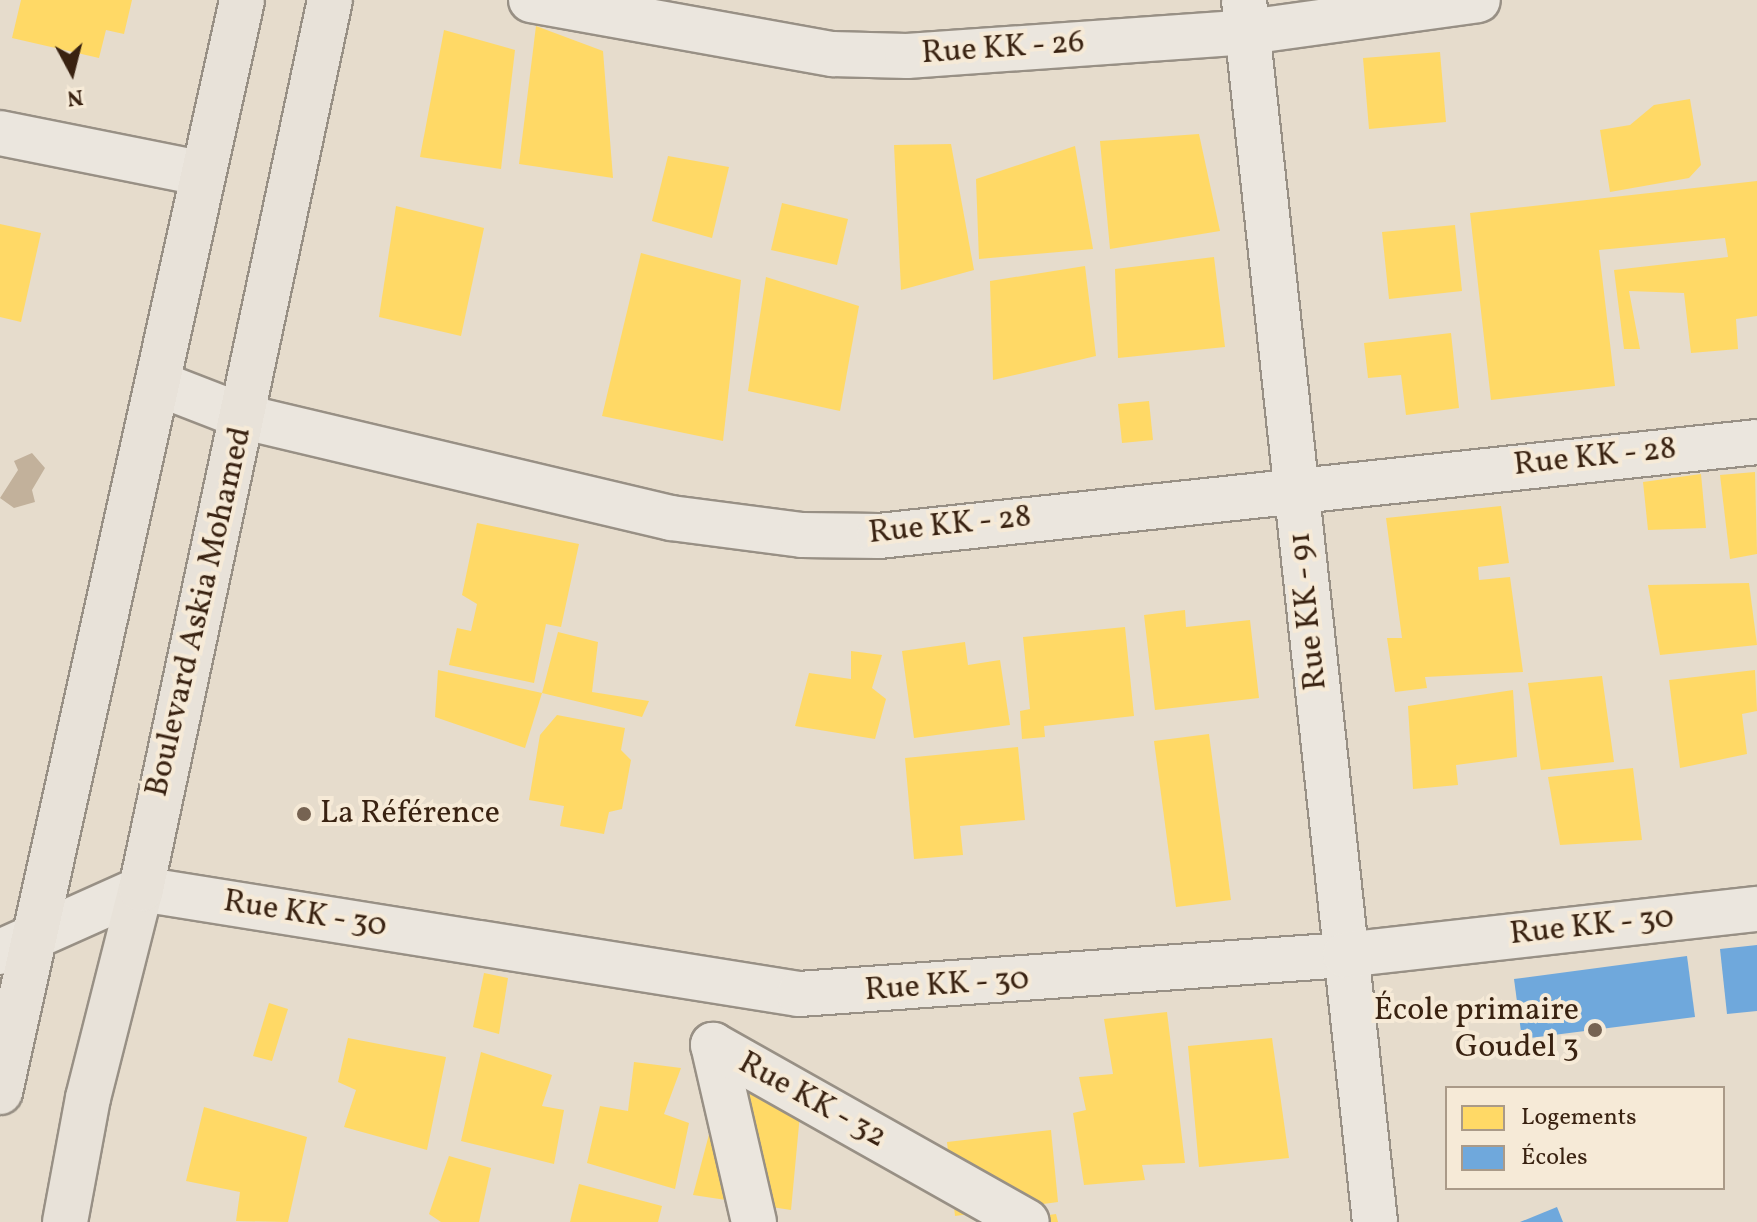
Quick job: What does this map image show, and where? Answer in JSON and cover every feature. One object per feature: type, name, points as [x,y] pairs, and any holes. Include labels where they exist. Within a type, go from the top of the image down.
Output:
[{"type":"main road","points":[[0,1092],[18,943],[159,384],[201,173],[242,0]]},
{"type":"main road","name":"Boulevard Askia Mohamed","points":[[65,1222],[88,1098],[141,889],[244,417],[330,0]]},
{"type":"street","name":"Rue KK - 26","points":[[531,0],[832,54],[907,56],[1246,16],[1478,0]]},
{"type":"street","name":"Rue KK - 91","points":[[1246,16],[1375,1222]]},
{"type":"street","points":[[0,133],[201,173]]},
{"type":"street","name":"Rue KK - 28","points":[[159,384],[244,417],[671,518],[802,535],[879,536],[1296,488],[1757,442]]},
{"type":"street","points":[[18,943],[141,889]]},
{"type":"street","name":"Rue KK - 30","points":[[141,889],[799,994],[1345,955],[1757,909]]},
{"type":"street","name":"Rue KK - 32","points":[[754,1222],[713,1045],[1027,1222]]},
{"type":"shaded area","points":[[32,453],[45,468],[32,490],[35,502],[14,508],[0,498],[18,470],[14,461]]},
{"type":"building: Logements","points":[[21,0],[132,0],[124,34],[106,30],[99,58],[12,38]]},
{"type":"building: Logements","points":[[536,26],[603,51],[613,178],[519,164]]},
{"type":"building: Logements","points":[[444,30],[515,50],[501,169],[420,157]]},
{"type":"building: Logements","points":[[1440,52],[1446,122],[1369,129],[1363,58]]},
{"type":"building: Logements","points":[[1690,99],[1701,165],[1689,178],[1610,192],[1600,130],[1630,125],[1654,105]]},
{"type":"building: Logements","points":[[1199,134],[1220,231],[1110,249],[1100,141]]},
{"type":"building: Logements","points":[[951,144],[974,270],[901,290],[894,145]]},
{"type":"building: Logements","points":[[1075,146],[1093,249],[979,259],[976,179]]},
{"type":"building: Logements","points":[[668,156],[729,167],[712,238],[652,221]]},
{"type":"building: Logements","points":[[1757,181],[1757,316],[1736,319],[1738,349],[1691,353],[1684,293],[1629,291],[1640,349],[1624,349],[1614,270],[1728,257],[1725,238],[1599,250],[1615,386],[1491,400],[1470,213]]},
{"type":"building: Logements","points":[[782,203],[848,219],[837,265],[771,250]]},
{"type":"building: Logements","points":[[396,206],[484,228],[461,336],[379,317]]},
{"type":"building: Logements","points":[[0,224],[41,233],[21,322],[0,317]]},
{"type":"building: Logements","points":[[1455,225],[1462,291],[1389,299],[1382,232]]},
{"type":"building: Logements","points":[[641,253],[741,280],[723,441],[602,416]]},
{"type":"building: Logements","points":[[1214,257],[1225,347],[1118,358],[1115,269]]},
{"type":"building: Logements","points":[[1085,266],[1096,356],[993,380],[990,281]]},
{"type":"building: Logements","points":[[766,277],[859,306],[840,411],[748,391]]},
{"type":"building: Logements","points":[[1451,333],[1459,408],[1406,415],[1401,375],[1368,378],[1364,343]]},
{"type":"building: Logements","points":[[1149,401],[1153,440],[1122,443],[1118,404]]},
{"type":"building: Logements","points":[[1755,472],[1757,554],[1730,559],[1720,475]]},
{"type":"building: Logements","points":[[1701,474],[1706,528],[1648,530],[1643,482]]},
{"type":"building: Logements","points":[[1501,506],[1509,563],[1478,567],[1479,580],[1510,577],[1523,672],[1425,677],[1427,688],[1395,692],[1387,638],[1402,638],[1386,518]]},
{"type":"building: Logements","points":[[477,523],[579,544],[561,627],[546,624],[534,683],[449,665],[457,628],[471,631],[477,604],[462,595]]},
{"type":"building: Logements","points":[[1749,583],[1757,645],[1660,655],[1648,585]]},
{"type":"building: Logements","points":[[1185,610],[1186,627],[1250,620],[1259,698],[1155,710],[1144,615]]},
{"type":"building: Logements","points":[[1125,627],[1134,716],[1044,726],[1045,737],[1022,739],[1020,711],[1030,709],[1023,637]]},
{"type":"building: Logements","points":[[558,632],[598,642],[592,692],[649,701],[642,717],[542,693]]},
{"type":"building: Logements","points":[[965,642],[968,665],[1000,660],[1010,725],[914,738],[902,651]]},
{"type":"building: Logements","points":[[851,651],[882,655],[872,688],[886,699],[875,739],[795,726],[809,673],[851,679]]},
{"type":"building: Logements","points":[[438,670],[542,693],[525,748],[435,717]]},
{"type":"building: Logements","points":[[1755,670],[1757,711],[1742,714],[1747,754],[1680,768],[1669,680]]},
{"type":"building: Logements","points":[[1602,676],[1614,762],[1541,770],[1528,683]]},
{"type":"building: Logements","points":[[1513,690],[1517,757],[1456,765],[1458,785],[1413,789],[1408,706]]},
{"type":"building: Logements","points":[[557,715],[625,728],[621,750],[631,760],[622,809],[609,812],[604,834],[560,826],[564,806],[529,800],[540,735]]},
{"type":"building: Logements","points":[[1209,734],[1231,900],[1176,907],[1154,741]]},
{"type":"building: Logements","points":[[1018,747],[1025,820],[960,826],[963,855],[914,859],[905,758]]},
{"type":"building: Logements","points":[[1633,768],[1642,840],[1560,845],[1548,777]]},
{"type":"building: Logements","points":[[484,973],[508,978],[499,1034],[473,1027]]},
{"type":"building: Logements","points":[[269,1003],[288,1009],[272,1061],[253,1056]]},
{"type":"building: Logements","points":[[1167,1012],[1185,1163],[1142,1165],[1145,1180],[1084,1185],[1073,1113],[1086,1110],[1079,1077],[1113,1074],[1104,1019]]},
{"type":"building: Logements","points":[[348,1038],[446,1057],[427,1150],[344,1127],[356,1090],[338,1082]]},
{"type":"building: Logements","points":[[1272,1038],[1289,1158],[1199,1167],[1188,1046]]},
{"type":"building: Logements","points":[[481,1052],[552,1075],[542,1106],[564,1110],[554,1164],[461,1141]]},
{"type":"building: Logements","points":[[634,1062],[681,1068],[664,1114],[689,1123],[675,1189],[587,1163],[600,1106],[628,1111]]},
{"type":"building: Logements","points":[[726,1070],[802,1093],[791,1210],[693,1195]]},
{"type":"building: Logements","points":[[204,1107],[307,1137],[288,1222],[236,1221],[240,1192],[186,1181]]},
{"type":"building: Logements","points":[[1051,1130],[1058,1202],[955,1216],[947,1142]]},
{"type":"building: Logements","points":[[449,1156],[491,1168],[479,1222],[441,1222],[429,1214]]},
{"type":"building: Logements","points":[[579,1184],[662,1206],[658,1222],[570,1222]]},
{"type":"building: Logements","points":[[1056,1214],[1058,1222],[1013,1220]]},
{"type":"building: Écoles","points":[[1757,945],[1757,1011],[1727,1014],[1720,949]]},
{"type":"building: Écoles","points":[[1687,956],[1695,1017],[1522,1039],[1514,979]]},
{"type":"building: Écoles","points":[[1557,1207],[1563,1222],[1520,1222]]},
{"type":"place","name":"La Référence","points":[[304,814]]},
{"type":"place","name":"École primaire Goudel 3","points":[[1595,1030]]}]
